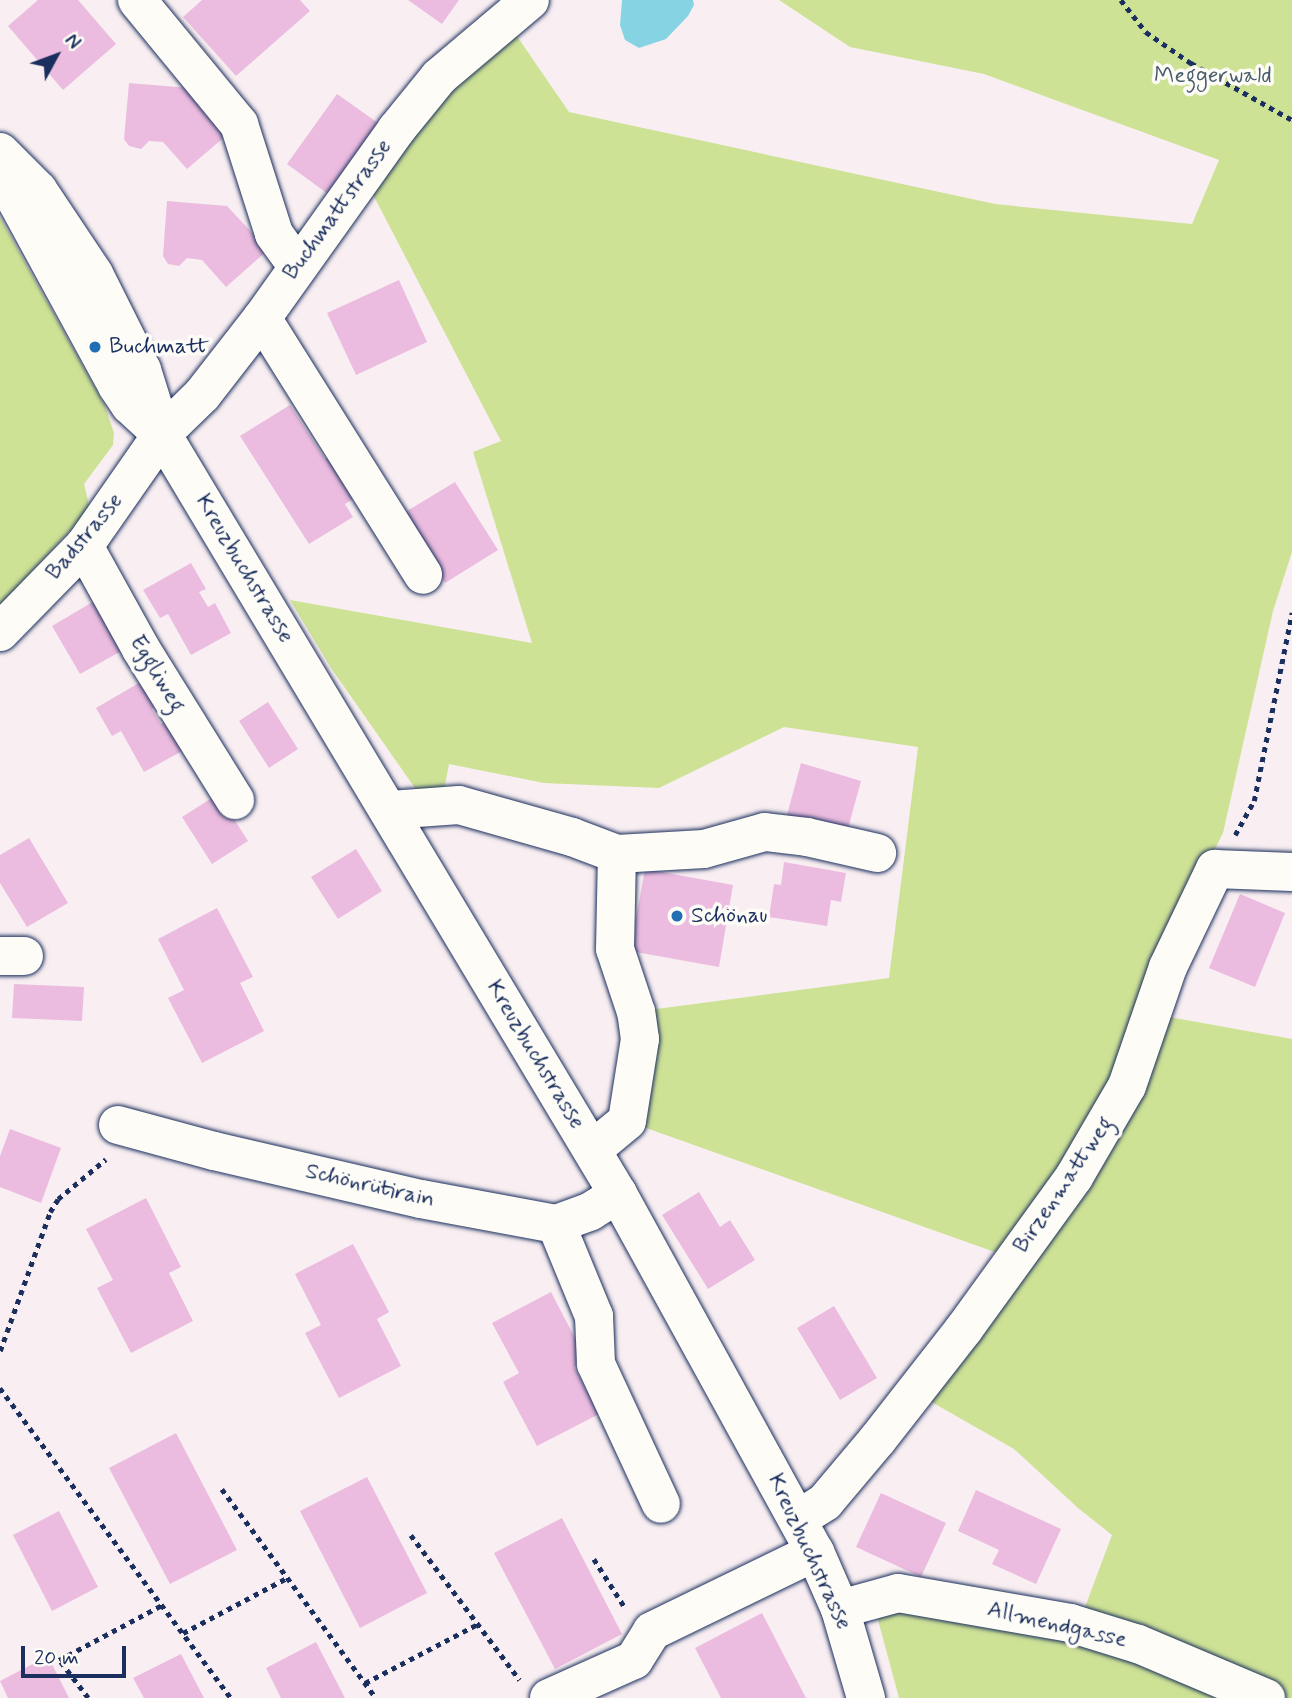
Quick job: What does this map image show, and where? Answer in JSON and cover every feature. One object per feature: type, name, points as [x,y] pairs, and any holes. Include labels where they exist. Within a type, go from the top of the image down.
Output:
[{"type":"street","points":[[137,0],[239,124],[274,234],[297,267]]},
{"type":"street","name":"Buchmattstrasse","points":[[162,434],[202,395],[262,318],[396,130],[439,77],[530,0]]},
{"type":"street","name":"Kreuzbuchstrasse","points":[[0,152],[38,191],[94,274],[142,370],[162,434],[390,810],[618,1195],[806,1535],[840,1609],[866,1698]]},
{"type":"street","name":"Kreuzbuchstrasse","points":[[0,170],[117,386],[130,405],[162,434]]},
{"type":"street","points":[[262,318],[423,575]]},
{"type":"street","name":"Badstrasse","points":[[0,632],[84,546],[162,434]]},
{"type":"street","name":"Eggliweg","points":[[84,546],[141,649],[235,800]]},
{"type":"street","points":[[390,810],[459,805],[572,837],[617,854],[704,849],[765,832],[807,837],[877,853]]},
{"type":"street","points":[[592,1150],[627,1121],[640,1039],[635,1012],[615,949],[617,854]]},
{"type":"street","points":[[1215,869],[1292,872]]},
{"type":"street","name":"Birzenmattweg","points":[[652,1631],[806,1535],[825,1502],[964,1329],[1074,1177],[1127,1086],[1168,967],[1215,869]]},
{"type":"street","name":"Schönrütirain","points":[[118,1125],[408,1196],[556,1224]]},
{"type":"street","points":[[618,1195],[591,1211],[556,1224],[594,1316],[596,1364],[661,1504]]},
{"type":"street","name":"Allmendgasse","points":[[840,1609],[898,1593],[1070,1623],[1138,1644],[1266,1698]]},
{"type":"street","points":[[538,1693],[596,1689],[634,1660],[652,1631]]},
{"type":"path","points":[[1115,0],[1122,2],[1146,32],[1191,64],[1292,120]]},
{"type":"path","points":[[1215,869],[1254,801],[1292,612]]},
{"type":"path","points":[[0,1351],[50,1212],[58,1199],[105,1160],[118,1125]]},
{"type":"path","points":[[0,1388],[231,1698]]},
{"type":"path","points":[[222,1489],[376,1698]]},
{"type":"path","points":[[411,1535],[478,1624],[538,1693]]},
{"type":"path","points":[[594,1559],[635,1624],[652,1631]]},
{"type":"path","points":[[183,1633],[288,1578]]},
{"type":"path","points":[[88,1698],[59,1660],[162,1605]]},
{"type":"path","points":[[365,1683],[478,1624]]},
{"type":"green space","name":"Meggerwald","points":[[779,0],[1292,0],[1292,552],[1273,611],[1223,833],[1189,901],[1132,1050],[1006,1256],[635,1124],[649,1010],[889,978],[918,747],[784,727],[659,788],[544,783],[449,764],[443,795],[417,791],[331,668],[290,600],[532,643],[473,452],[501,441],[367,183],[407,128],[512,29],[569,112],[995,204],[1192,224],[1219,160],[984,74],[850,47]]},
{"type":"green space","points":[[0,217],[105,406],[114,433],[113,445],[84,484],[90,509],[0,606]]},
{"type":"green space","points":[[1158,1015],[1292,1039],[1292,1698],[1283,1698],[1082,1615],[1112,1535],[1078,1508],[1014,1449],[921,1396]]},
{"type":"green space","points":[[905,1606],[1035,1627],[1241,1698],[899,1698],[878,1620],[880,1615]]},
{"type":"water","points":[[622,0],[693,0],[694,5],[688,16],[666,39],[639,48],[625,40],[620,25]]},
{"type":"building","points":[[38,0],[78,0],[116,44],[63,90],[8,26]]},
{"type":"building","points":[[202,0],[300,0],[310,11],[236,76],[183,17]]},
{"type":"building","points":[[408,0],[459,0],[442,24]]},
{"type":"building","points":[[129,83],[189,88],[229,133],[187,169],[163,142],[149,141],[141,149],[129,146],[124,139]]},
{"type":"building","points":[[337,94],[378,123],[328,194],[287,164]]},
{"type":"building","points":[[167,201],[227,206],[268,250],[226,287],[202,260],[187,258],[179,266],[168,264],[163,256]]},
{"type":"building","points":[[399,280],[427,342],[356,375],[327,313]]},
{"type":"building","points":[[290,405],[325,459],[335,453],[361,494],[345,504],[353,517],[309,544],[240,436]]},
{"type":"building","points":[[455,482],[498,550],[445,583],[402,514]]},
{"type":"building","points":[[191,563],[206,589],[199,592],[208,607],[215,603],[231,633],[191,655],[168,614],[160,618],[143,590]]},
{"type":"building","points":[[96,600],[125,649],[80,674],[52,626]]},
{"type":"building","points":[[144,680],[159,706],[152,709],[161,724],[167,721],[184,750],[144,772],[121,731],[112,736],[96,708]]},
{"type":"building","points":[[268,702],[298,749],[269,768],[239,721]]},
{"type":"building","points":[[801,763],[861,781],[847,832],[787,815]]},
{"type":"building","points":[[218,794],[248,841],[212,864],[182,817]]},
{"type":"building","points":[[29,838],[68,903],[27,927],[0,883],[0,855]]},
{"type":"building","points":[[356,849],[382,891],[338,919],[311,877]]},
{"type":"building","points":[[784,862],[846,873],[841,902],[831,900],[827,926],[769,917],[774,884],[781,885]]},
{"type":"building","points":[[645,869],[733,885],[719,967],[630,951]]},
{"type":"building","points":[[1240,894],[1285,913],[1255,987],[1209,968]]},
{"type":"building","points":[[217,908],[253,977],[240,983],[264,1031],[202,1063],[168,998],[184,990],[158,939]]},
{"type":"building","points":[[14,984],[84,987],[82,1021],[12,1018]]},
{"type":"building","points":[[10,1129],[61,1148],[41,1203],[0,1187],[0,1156]]},
{"type":"building","points":[[699,1192],[720,1227],[730,1220],[755,1260],[708,1289],[662,1215]]},
{"type":"building","points":[[146,1198],[181,1267],[169,1273],[193,1321],[131,1353],[97,1288],[113,1280],[86,1229]]},
{"type":"building","points":[[353,1244],[389,1312],[377,1319],[401,1366],[339,1398],[305,1333],[321,1325],[295,1274]]},
{"type":"building","points":[[551,1292],[587,1361],[574,1367],[599,1414],[537,1446],[503,1382],[519,1373],[492,1323]]},
{"type":"building","points":[[834,1306],[877,1378],[840,1400],[797,1328]]},
{"type":"building","points":[[176,1433],[237,1550],[170,1584],[109,1468]]},
{"type":"building","points":[[367,1477],[427,1593],[360,1628],[300,1511]]},
{"type":"building","points":[[976,1490],[1061,1529],[1036,1584],[992,1564],[999,1550],[958,1531]]},
{"type":"building","points":[[881,1493],[946,1523],[921,1577],[856,1547]]},
{"type":"building","points":[[59,1511],[98,1587],[52,1611],[13,1535]]},
{"type":"building","points":[[562,1518],[622,1634],[555,1669],[494,1553]]},
{"type":"building","points":[[762,1613],[806,1698],[721,1698],[695,1648]]},
{"type":"building","points":[[316,1642],[345,1698],[281,1698],[266,1668]]},
{"type":"building","points":[[181,1654],[204,1698],[144,1698],[133,1678]]},
{"type":"building","points":[[48,1656],[69,1698],[8,1698],[0,1681]]},
{"type":"place","name":"Buchmatt","points":[[95,347]]},
{"type":"place","name":"Schönau","points":[[677,916]]}]
